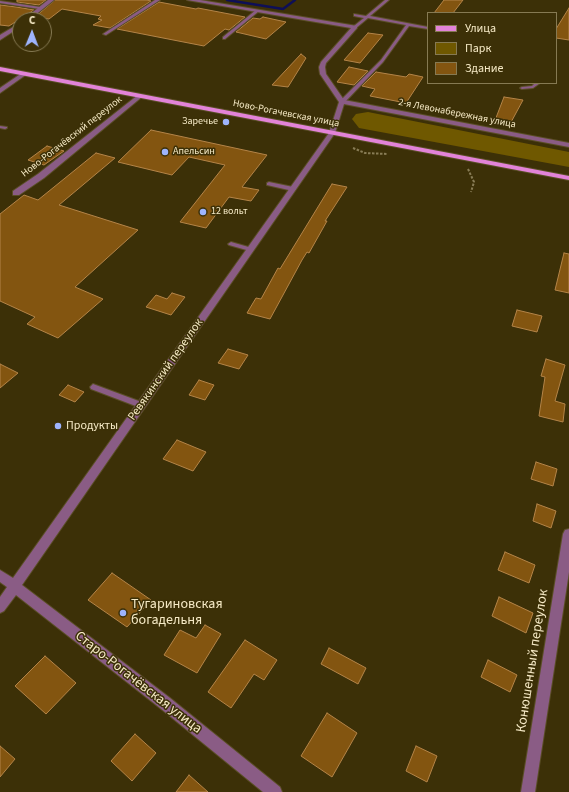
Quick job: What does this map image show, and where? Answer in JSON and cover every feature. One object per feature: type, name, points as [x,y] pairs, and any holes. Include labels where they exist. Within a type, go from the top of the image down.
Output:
[{"type":"main road","name":"Ново-Рогачевская улица","points":[[0,69],[569,178]]},
{"type":"street","points":[[35,12],[51,0]]},
{"type":"street","points":[[190,0],[355,27]]},
{"type":"street","points":[[342,102],[323,74],[322,67],[323,62],[355,27]]},
{"type":"street","points":[[0,38],[12,30]]},
{"type":"street","points":[[0,91],[24,74]]},
{"type":"street","name":"Ново-Рогачёвский переулок","points":[[16,194],[41,176],[140,96]]},
{"type":"street","name":"Ревякинский переулок","points":[[0,607],[332,133],[342,102]]},
{"type":"street","name":"2-я Левонабережная улица","points":[[342,102],[569,146]]},
{"type":"street","name":"Конюшенный переулок","points":[[528,792],[569,534]]},
{"type":"street","name":"Старо-Рогачёвская улица","points":[[0,575],[165,702],[275,792]]},
{"type":"lane","points":[[105,34],[158,0]]},
{"type":"lane","points":[[355,27],[387,0]]},
{"type":"lane","points":[[0,2],[40,8]]},
{"type":"lane","points":[[224,38],[257,11]]},
{"type":"lane","points":[[355,15],[408,26],[427,28]]},
{"type":"lane","points":[[342,102],[382,62],[408,26]]},
{"type":"lane","points":[[522,88],[533,87],[537,84]]},
{"type":"lane","points":[[269,184],[293,189]]},
{"type":"lane","points":[[231,244],[250,249]]},
{"type":"lane","points":[[93,387],[141,405]]},
{"type":"green space","points":[[368,112],[569,152],[569,167],[359,128],[352,119],[356,114]]},
{"type":"building","points":[[17,0],[46,0],[39,5],[17,2]]},
{"type":"building","points":[[55,0],[151,1],[110,28],[93,25],[102,20],[98,19],[101,16],[62,9],[52,17],[52,12],[41,12]]},
{"type":"building","points":[[444,0],[463,0],[454,12],[435,12]]},
{"type":"building","points":[[159,2],[245,17],[229,30],[225,29],[204,46],[117,29]]},
{"type":"building","points":[[0,5],[34,10],[31,12],[12,12],[12,24],[9,26],[0,25]]},
{"type":"building","points":[[569,8],[569,40],[557,38],[557,27]]},
{"type":"building","points":[[263,17],[286,22],[266,39],[236,32],[253,18],[260,19]]},
{"type":"building","points":[[368,33],[383,35],[360,63],[344,60]]},
{"type":"building","points":[[301,54],[306,58],[288,87],[272,85]]},
{"type":"building","points":[[349,67],[368,71],[354,85],[337,82]]},
{"type":"building","points":[[376,72],[406,77],[409,74],[423,77],[406,103],[370,96],[375,89],[362,86]]},
{"type":"building","points":[[504,97],[523,100],[509,126],[494,123]]},
{"type":"building","points":[[151,130],[267,155],[242,187],[259,190],[251,201],[229,197],[206,228],[180,222],[225,165],[189,157],[172,175],[118,162]]},
{"type":"building","points":[[47,146],[64,151],[44,165],[28,160]]},
{"type":"building","points":[[96,153],[115,158],[59,205],[138,230],[75,287],[103,299],[58,338],[27,324],[35,317],[0,301],[0,214],[24,195],[38,200]]},
{"type":"building","points":[[332,184],[347,187],[325,221],[327,221],[309,253],[307,252],[302,260],[270,319],[247,313],[256,298],[261,299],[278,268],[280,269]]},
{"type":"building","points":[[564,253],[569,254],[569,293],[555,290]]},
{"type":"building","points":[[172,293],[185,297],[171,315],[146,307],[156,295],[167,299]]},
{"type":"building","points":[[517,310],[542,316],[537,332],[512,326]]},
{"type":"building","points":[[228,349],[248,355],[239,369],[218,363]]},
{"type":"building","points":[[546,359],[565,365],[555,401],[565,404],[563,422],[539,416],[545,377],[541,376]]},
{"type":"building","points":[[0,364],[18,373],[0,388]]},
{"type":"building","points":[[199,380],[214,385],[205,400],[189,395]]},
{"type":"building","points":[[68,385],[84,392],[75,402],[59,395]]},
{"type":"building","points":[[177,440],[206,452],[193,471],[163,459]]},
{"type":"building","points":[[536,462],[557,469],[553,486],[531,479]]},
{"type":"building","points":[[537,504],[556,511],[551,528],[533,521]]},
{"type":"building","points":[[505,552],[535,565],[529,583],[498,570]]},
{"type":"building","name":"Тугариновская богадельня","points":[[112,573],[151,600],[127,627],[88,600]]},
{"type":"building","points":[[499,597],[533,613],[526,633],[492,616]]},
{"type":"building","points":[[205,625],[221,634],[197,673],[164,655],[180,630],[196,638]]},
{"type":"building","points":[[245,640],[277,660],[264,680],[254,674],[231,708],[208,692]]},
{"type":"building","points":[[329,648],[366,668],[358,684],[321,664]]},
{"type":"building","points":[[45,656],[76,683],[46,714],[15,686]]},
{"type":"building","points":[[488,660],[517,675],[510,692],[481,677]]},
{"type":"building","points":[[327,713],[357,733],[332,777],[301,756]]},
{"type":"building","points":[[135,734],[156,753],[132,781],[111,761]]},
{"type":"building","points":[[0,746],[15,759],[0,777]]},
{"type":"building","points":[[416,746],[437,756],[427,782],[406,771]]},
{"type":"building","points":[[189,775],[208,792],[176,792]]},
{"type":"waterway","points":[[227,0],[283,9],[295,0]]},
{"type":"place","name":"Заречье","points":[[226,122]]},
{"type":"place","name":"Апельсин","points":[[165,152]]},
{"type":"place","name":"12 вольт","points":[[203,212]]},
{"type":"place","name":"Продукты","points":[[58,426]]},
{"type":"place","name":"Тугариновская богадельня","points":[[123,613]]}]
